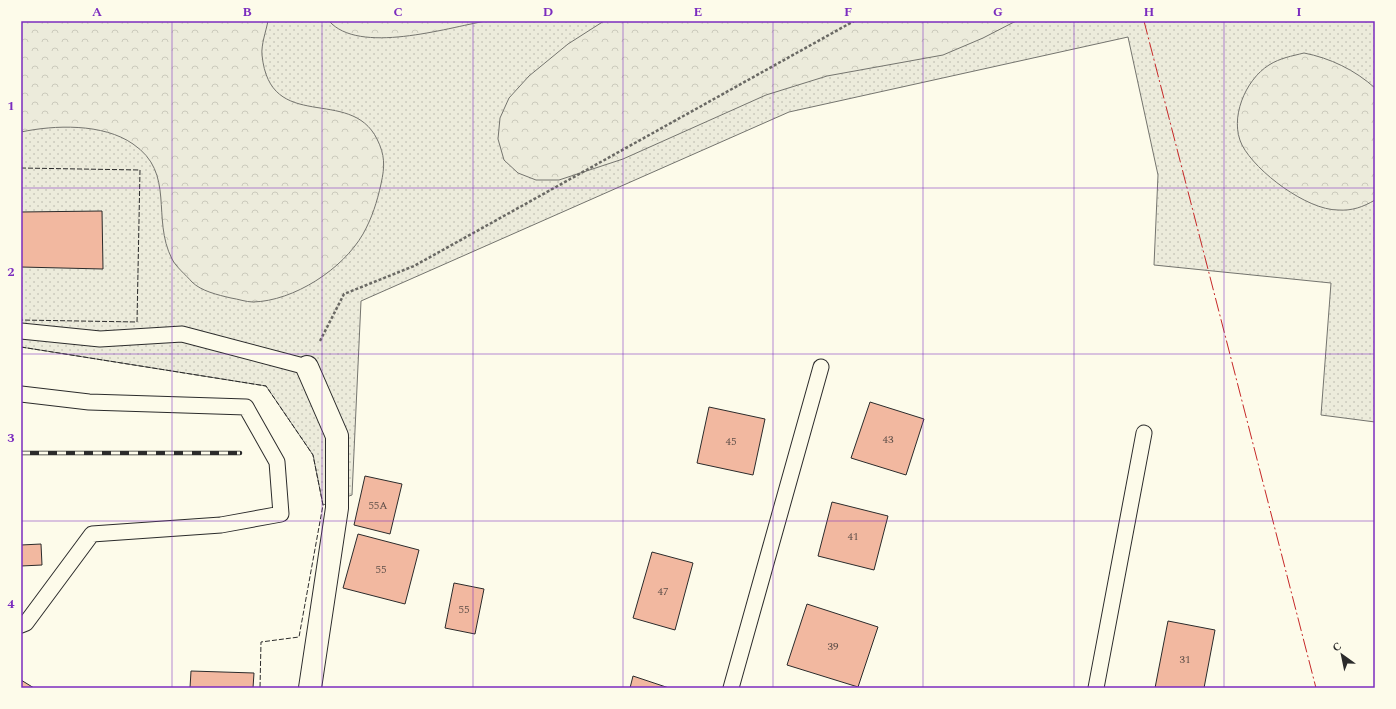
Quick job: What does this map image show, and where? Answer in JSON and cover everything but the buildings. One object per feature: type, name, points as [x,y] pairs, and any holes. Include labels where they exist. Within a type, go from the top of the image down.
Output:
[{"type":"street","points":[[307,367],[337,436],[337,508],[310,688]]},
{"type":"lane","points":[[21,332],[100,339],[182,334],[307,367]]},
{"type":"lane","points":[[731,688],[821,367]]},
{"type":"lane","points":[[21,394],[89,402],[246,407],[277,462],[281,514],[221,525],[92,534],[26,623],[21,626]]},
{"type":"lane","points":[[1096,688],[1144,433]]},
{"type":"path","points":[[307,367],[344,294],[414,266],[854,21]]},
{"type":"green space","points":[[21,21],[1375,21],[1375,422],[1321,415],[1331,283],[1154,265],[1158,175],[1128,37],[789,112],[361,301],[352,495],[323,505],[313,455],[266,386],[21,347]]},
{"type":"green space","points":[[21,21],[268,21],[263,42],[262,55],[268,79],[280,94],[295,102],[312,107],[349,114],[365,123],[380,145],[384,161],[382,178],[374,210],[363,234],[354,247],[330,271],[316,281],[285,296],[269,300],[250,302],[221,296],[200,288],[192,282],[172,259],[166,243],[163,228],[159,182],[154,168],[146,156],[133,144],[121,137],[93,129],[63,127],[21,132]]},
{"type":"green space","points":[[329,21],[486,21],[427,33],[381,38],[361,36],[343,31]]},
{"type":"green space","points":[[604,21],[1016,21],[983,38],[943,55],[827,76],[766,95],[623,159],[559,180],[536,180],[518,173],[504,160],[498,139],[500,118],[509,98],[529,76],[568,44]]},
{"type":"green space","points":[[1304,53],[1323,58],[1351,70],[1375,88],[1375,200],[1362,207],[1338,210],[1312,204],[1298,197],[1284,188],[1259,167],[1249,156],[1238,135],[1237,124],[1242,101],[1246,90],[1253,80],[1269,65]]},
{"type":"railway","points":[[21,453],[240,453]]},
{"type":"fence","points":[[21,168],[140,170],[137,322],[21,320]]},
{"type":"fence","points":[[21,347],[266,386],[313,455],[323,505],[299,637],[261,642],[260,688]]},
{"type":"power","points":[[1144,21],[1316,688]]}]
